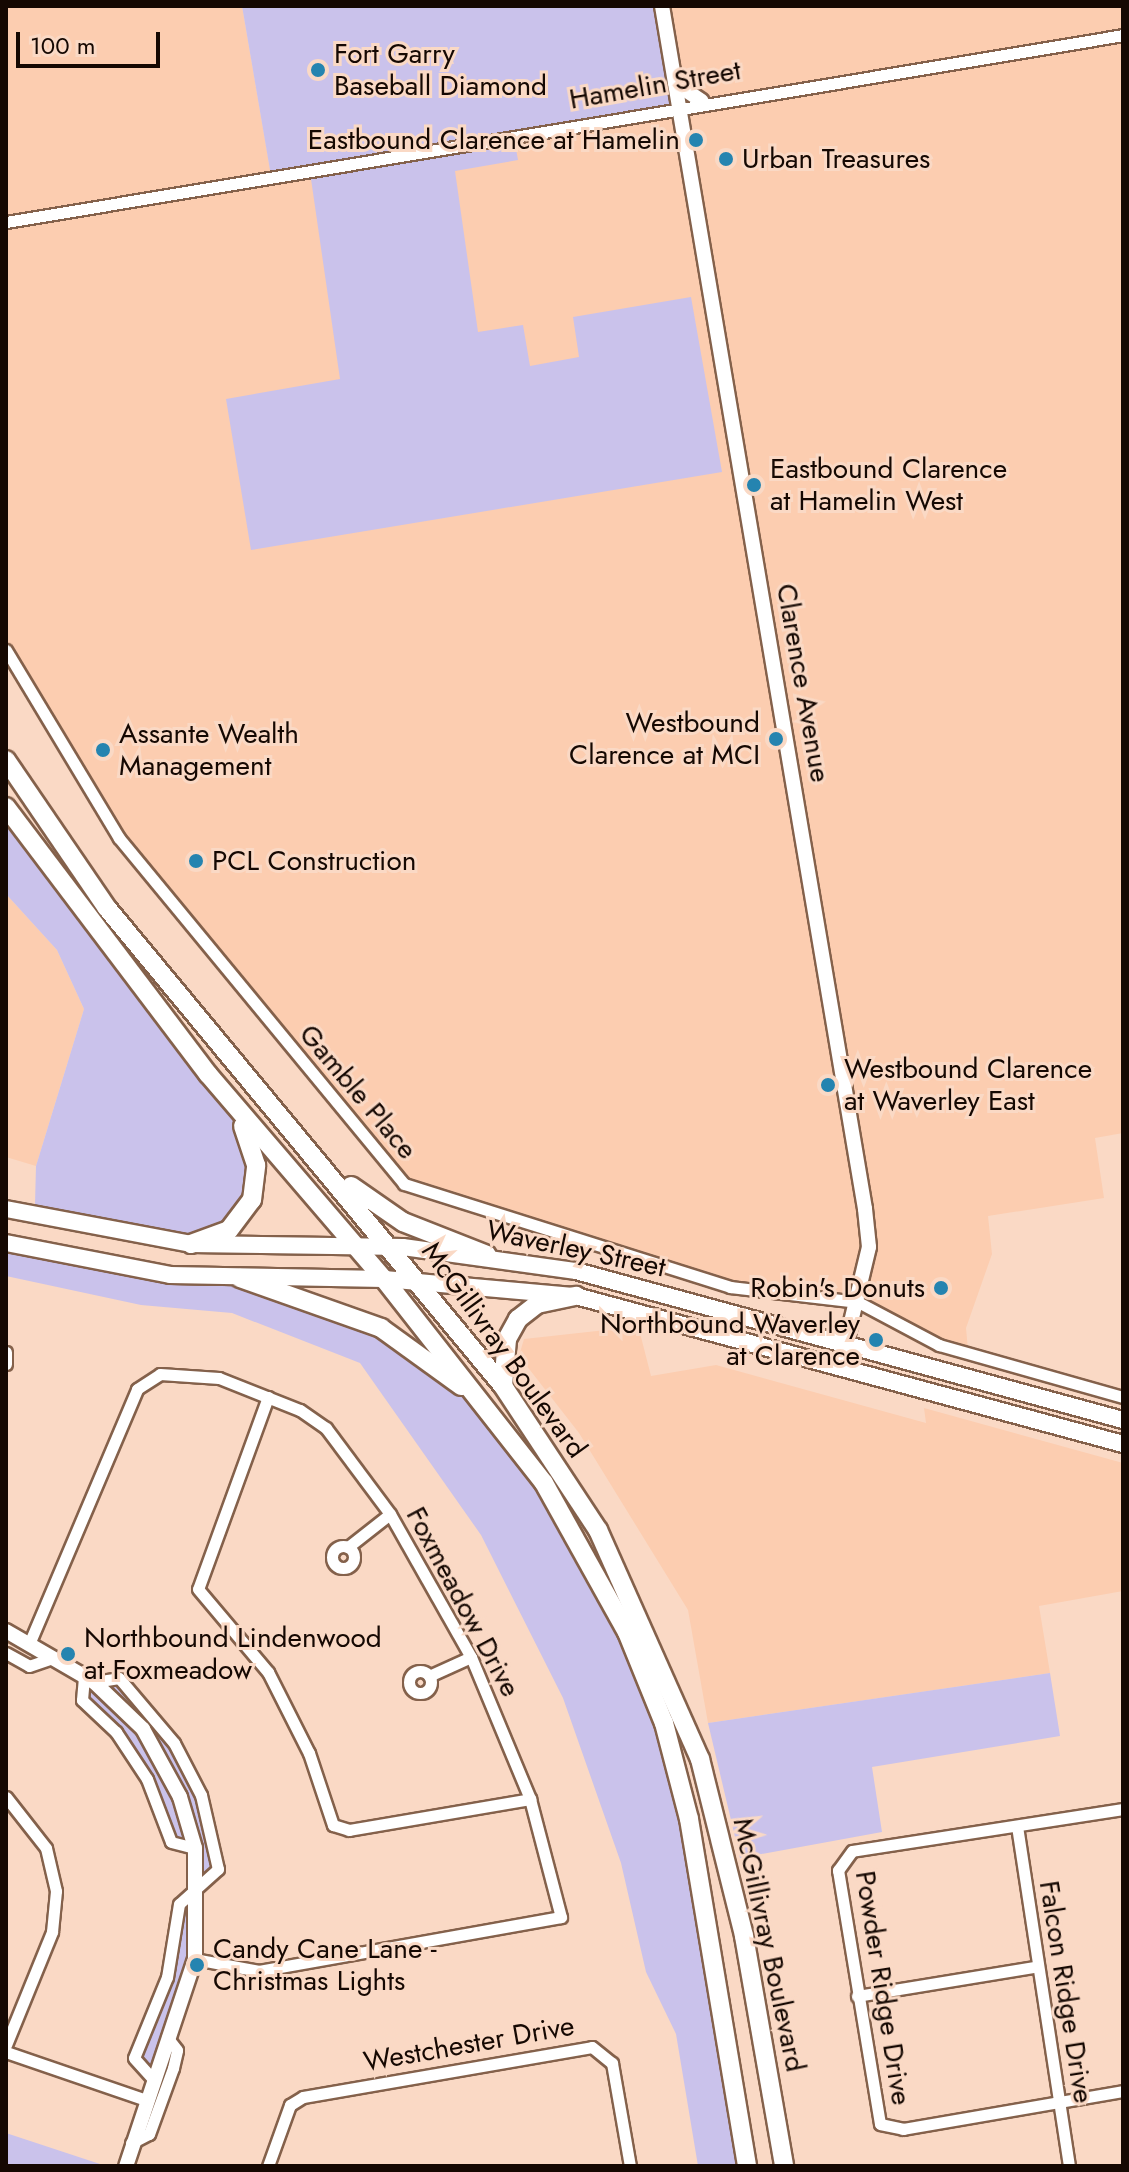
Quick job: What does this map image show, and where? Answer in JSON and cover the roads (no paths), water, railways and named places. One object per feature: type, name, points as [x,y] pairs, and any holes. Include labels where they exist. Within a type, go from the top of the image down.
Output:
[{"type":"main road","name":"McGillivray Boulevard","points":[[6,760],[107,908],[393,1246],[503,1386],[598,1530],[700,1759],[744,1936],[784,2166]]},
{"type":"main road","name":"McGillivray Boulevard","points":[[6,807],[208,1074],[384,1279],[544,1483],[627,1632],[664,1723],[689,1819],[747,2166]]},
{"type":"main road","points":[[191,1244],[234,1225],[256,1184],[246,1130],[208,1074]]},
{"type":"main road","points":[[321,1161],[403,1222],[487,1255]]},
{"type":"main road","name":"Waverley Street","points":[[6,1209],[191,1244],[393,1246],[487,1255],[847,1342],[1123,1420]]},
{"type":"main road","name":"Waverley Street","points":[[6,1243],[125,1270],[240,1278],[384,1279],[422,1286],[576,1296],[1123,1444]]},
{"type":"main road","points":[[240,1278],[381,1328],[481,1401]]},
{"type":"main road","points":[[503,1386],[507,1339],[518,1319],[537,1304],[576,1296]]},
{"type":"street","name":"Clarence Avenue","points":[[662,6],[865,1209],[869,1247],[840,1368]]},
{"type":"street","name":"Hamelin Street","points":[[6,222],[678,105],[1123,35]]},
{"type":"street","points":[[675,83],[702,101]]},
{"type":"street","name":"Gamble Place","points":[[6,650],[119,838],[404,1184],[730,1287],[858,1302],[939,1345],[1123,1397]]},
{"type":"street","points":[[6,1352],[6,1364]]},
{"type":"street","name":"Foxmeadow Drive","points":[[29,1644],[147,1377],[219,1378],[268,1397],[326,1428],[390,1514],[471,1657],[530,1799],[562,1901],[555,1922],[259,1971],[195,1959]]},
{"type":"street","points":[[268,1397],[198,1589],[268,1672],[309,1753],[333,1825],[349,1830],[530,1799]]},
{"type":"street","points":[[348,1547],[390,1514]]},
{"type":"street","points":[[6,1631],[89,1679],[163,1762],[195,1848],[200,1889],[195,1959],[143,2099],[126,2166]]},
{"type":"street","points":[[6,1653],[29,1666],[52,1658]]},
{"type":"street","points":[[429,1676],[471,1657]]},
{"type":"street","points":[[89,1679],[119,1678],[189,1768],[218,1869],[200,1889],[183,1894],[179,1904],[167,1977],[134,2058],[151,2077]]},
{"type":"street","points":[[89,1679],[82,1700],[116,1732],[147,1779],[171,1842],[195,1848]]},
{"type":"street","points":[[6,1797],[46,1848],[56,1891],[52,1932],[6,2045]]},
{"type":"street","points":[[1017,1826],[1123,1809]]},
{"type":"street","name":"Falcon Ridge Drive","points":[[1017,1826],[1034,1967],[1069,2166]]},
{"type":"street","name":"Powder Ridge Drive","points":[[1017,1826],[843,1855],[838,1870],[857,1996],[876,2113],[890,2130],[1059,2104]]},
{"type":"street","points":[[857,1996],[1034,1967]]},
{"type":"street","points":[[131,2143],[149,2134],[158,2113],[177,2054],[167,2037]]},
{"type":"street","name":"Westchester Drive","points":[[268,2166],[290,2105],[303,2097],[592,2047],[612,2063],[630,2166]]},
{"type":"street","points":[[6,2052],[143,2099]]},
{"type":"street","points":[[1059,2104],[1123,2091]]},
{"type":"place","name":"Fort Garry Baseball Diamond","points":[[318,70]]},
{"type":"place","name":"Eastbound Clarence at Hamelin","points":[[696,140]]},
{"type":"place","name":"Urban Treasures","points":[[726,159]]},
{"type":"place","name":"Eastbound Clarence at Hamelin West","points":[[754,485]]},
{"type":"place","name":"Westbound Clarence at MCI","points":[[776,739]]},
{"type":"place","name":"Assante Wealth Management","points":[[103,750]]},
{"type":"place","name":"PCL Construction","points":[[196,861]]},
{"type":"place","name":"Westbound Clarence at Waverley East","points":[[828,1085]]},
{"type":"place","name":"Robin's Donuts","points":[[941,1288]]},
{"type":"place","name":"Northbound Waverley at Clarence","points":[[876,1340]]},
{"type":"place","name":"Northbound Lindenwood at Foxmeadow","points":[[68,1654]]},
{"type":"place","name":"Candy Cane Lane - Christmas Lights","points":[[197,1965]]}]
